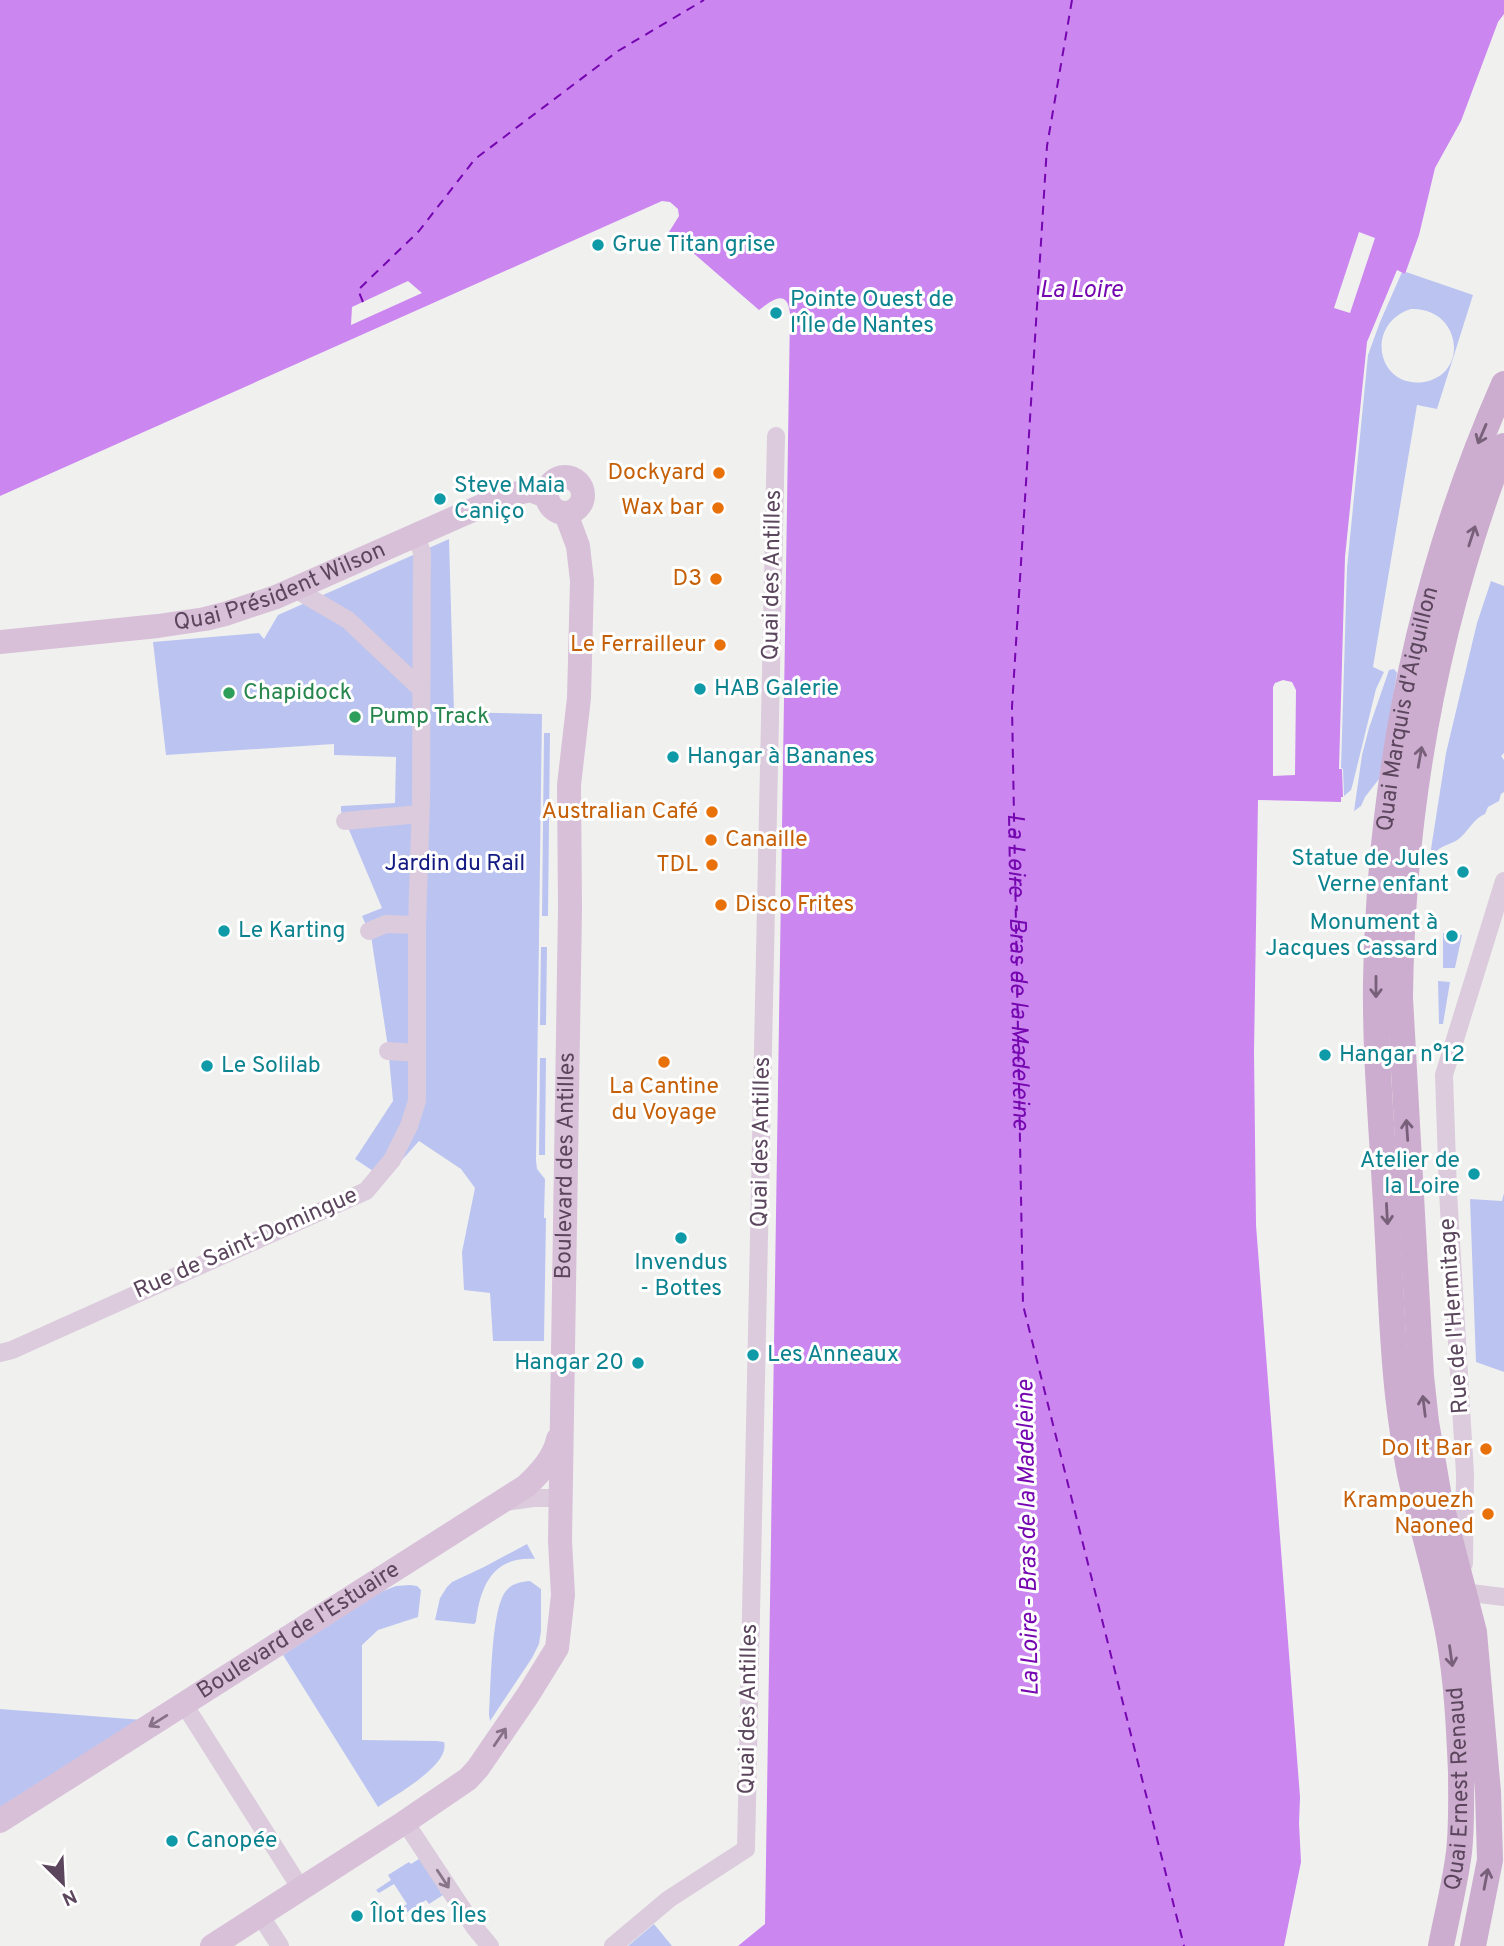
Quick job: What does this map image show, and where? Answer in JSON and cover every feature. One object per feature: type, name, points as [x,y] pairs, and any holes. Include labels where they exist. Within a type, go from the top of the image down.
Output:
[{"type":"main road","name":"Quai Marquis d'Aiguillon","points":[[1464,1592],[1439,1497],[1421,1376],[1400,998],[1398,823],[1402,712],[1413,659],[1437,567],[1463,485],[1504,384]]},
{"type":"main road","name":"Quai Marquis d'Aiguillon","points":[[1437,1589],[1409,1471],[1398,1393],[1377,1019],[1380,892],[1424,731],[1438,659],[1466,556],[1504,446]]},
{"type":"main road","points":[[559,478],[571,478],[579,483],[583,496],[581,505],[566,514],[552,509],[546,496],[550,485],[559,478]]},
{"type":"main road","name":"Quai Président Wilson","points":[[0,642],[158,626],[205,619],[251,607],[502,497],[530,490],[546,496]]},
{"type":"main road","name":"Boulevard des Antilles","points":[[212,1946],[468,1779],[528,1695],[557,1648],[563,1595],[560,1541],[570,908],[569,785],[579,698],[582,581],[578,546],[566,514]]},
{"type":"main road","name":"Boulevard de l'Estuaire","points":[[0,1821],[526,1486],[543,1470],[557,1446],[563,1414]]},
{"type":"main road","name":"Quai Ernest Renaud","points":[[1437,1589],[1449,1636],[1459,1713],[1462,1819],[1459,1855],[1441,1946]]},
{"type":"main road","name":"Quai Ernest Renaud","points":[[1464,1592],[1475,1632],[1488,1793],[1496,1827],[1473,1946]]},
{"type":"street","name":"Quai des Antilles","points":[[613,1946],[669,1899],[746,1849],[776,436]]},
{"type":"street","name":"Rue de Saint-Domingue","points":[[0,1353],[12,1350],[366,1191],[392,1160],[409,1126],[417,1101],[422,552],[415,535]]},
{"type":"street","points":[[295,589],[348,620],[421,689]]},
{"type":"street","points":[[345,821],[420,814]]},
{"type":"street","name":"Rue de l'Hermitage","points":[[1464,1592],[1465,1474],[1448,1192],[1444,1075],[1504,881]]},
{"type":"street","points":[[369,931],[386,923],[417,925]]},
{"type":"street","points":[[388,1051],[416,1053]]},
{"type":"street","points":[[503,1502],[554,1498],[561,1505]]},
{"type":"street","points":[[1437,1589],[1504,1597]]},
{"type":"street","points":[[184,1704],[301,1889]]},
{"type":"street","points":[[1462,1819],[1496,1827]]},
{"type":"street","points":[[405,1822],[490,1946]]},
{"type":"street","points":[[260,1915],[280,1946]]},
{"type":"green space","points":[[1402,272],[1473,295],[1437,409],[1417,405],[1373,667],[1384,672],[1376,689],[1351,790],[1344,796],[1341,768],[1347,568],[1368,355]],"holes":[[[1411,309],[1428,311],[1441,318],[1449,329],[1454,342],[1453,355],[1448,367],[1439,376],[1424,382],[1408,381],[1396,376],[1387,366],[1382,354],[1382,341],[1387,328],[1396,317]]]},
{"type":"green space","name":"Jardin du Rail","points":[[449,539],[454,712],[542,714],[536,1160],[537,1169],[545,1179],[544,1341],[493,1341],[490,1293],[464,1290],[462,1252],[475,1188],[461,1169],[419,1141],[385,1179],[355,1159],[393,1101],[388,1047],[371,936],[362,916],[382,908],[341,806],[395,803],[396,757],[334,755],[334,744],[166,755],[153,642],[259,633],[264,639],[278,615]]},
{"type":"green space","points":[[1491,581],[1504,586],[1504,753],[1501,756],[1504,760],[1504,792],[1499,801],[1488,807],[1485,814],[1458,840],[1436,851],[1429,862],[1446,753],[1477,623]]},
{"type":"green space","points":[[1394,669],[1397,673],[1379,779],[1361,806],[1354,811],[1369,728],[1389,670]]},
{"type":"green space","points":[[544,733],[550,733],[548,916],[542,916]]},
{"type":"green space","points":[[1443,933],[1462,935],[1455,968],[1443,968]]},
{"type":"green space","points":[[541,947],[547,947],[546,1025],[540,1025]]},
{"type":"green space","points":[[1438,981],[1450,982],[1443,1024],[1439,1024]]},
{"type":"green space","points":[[540,1058],[546,1058],[545,1155],[539,1155]]},
{"type":"green space","points":[[1504,1193],[1504,1372],[1476,1362],[1470,1199],[1502,1201]]},
{"type":"green space","points":[[527,1544],[535,1559],[521,1559],[509,1563],[491,1576],[485,1585],[474,1624],[435,1620],[440,1598],[452,1582]]},
{"type":"green space","points":[[530,1581],[541,1589],[539,1644],[490,1721],[493,1650],[501,1600],[511,1586]]},
{"type":"green space","points":[[410,1585],[421,1590],[418,1617],[378,1630],[362,1645],[362,1740],[444,1742],[444,1751],[431,1770],[378,1807],[283,1655],[378,1593],[396,1586]]},
{"type":"green space","points":[[0,1709],[143,1720],[0,1813]]},
{"type":"green space","points":[[422,1857],[443,1895],[429,1904],[426,1900],[395,1920],[392,1914],[407,1904],[394,1884],[379,1893],[376,1890],[391,1880],[388,1875]]},
{"type":"green space","points":[[654,1924],[672,1946],[628,1946]]},
{"type":"water","name":"La Loire","points":[[0,0],[1504,0],[1504,14],[1498,22],[1461,121],[1435,168],[1419,235],[1405,274],[1397,270],[1367,342],[1345,557],[1339,769],[1342,769],[1343,797],[1341,802],[1258,800],[1254,1052],[1256,1225],[1300,1797],[1301,1862],[1284,1946],[738,1946],[765,1924],[790,313],[786,301],[778,298],[759,310],[669,232],[679,216],[678,209],[670,202],[662,201],[0,496]]},
{"type":"pier","points":[[1359,232],[1375,238],[1350,313],[1334,308]]},
{"type":"pier","points":[[408,281],[422,293],[351,325],[352,307]]},
{"type":"pier","points":[[1283,680],[1292,682],[1296,690],[1295,775],[1273,776],[1273,687],[1275,683]]},
{"type":"ferry route","points":[[363,302],[358,290],[419,231],[475,159],[618,51],[704,0]]},
{"type":"ferry route","points":[[1072,0],[1047,146],[1012,707],[1023,1305],[1184,1946]]},
{"type":"place","name":"Grue Titan grise","points":[[598,245]]},
{"type":"place","name":"Pointe Ouest de l'Île de Nantes","points":[[776,313]]},
{"type":"place","name":"Dockyard","points":[[719,473]]},
{"type":"place","name":"Steve Maia Caniço","points":[[440,499]]},
{"type":"place","name":"Wax bar","points":[[718,508]]},
{"type":"place","name":"D3","points":[[716,579]]},
{"type":"place","name":"Le Ferrailleur","points":[[720,645]]},
{"type":"place","name":"HAB Galerie","points":[[700,689]]},
{"type":"place","name":"Chapidock","points":[[229,693]]},
{"type":"place","name":"Pump Track","points":[[355,717]]},
{"type":"place","name":"Hangar à Bananes","points":[[673,757]]},
{"type":"place","name":"Australian Café","points":[[712,812]]},
{"type":"place","name":"Canaille","points":[[711,840]]},
{"type":"place","name":"TDL","points":[[712,865]]},
{"type":"place","name":"Statue de Jules Verne enfant","points":[[1463,872]]},
{"type":"place","name":"Disco Frites","points":[[721,905]]},
{"type":"place","name":"Le Karting","points":[[224,931]]},
{"type":"place","name":"Monument à Jacques Cassard","points":[[1452,936]]},
{"type":"place","name":"Hangar n°12","points":[[1325,1055]]},
{"type":"place","name":"La Cantine du Voyage","points":[[664,1062]]},
{"type":"place","name":"Le Solilab","points":[[207,1066]]},
{"type":"place","name":"Atelier de la Loire","points":[[1474,1174]]},
{"type":"place","name":"Invendus - Bottes","points":[[681,1238]]},
{"type":"place","name":"Les Anneaux","points":[[753,1355]]},
{"type":"place","name":"Hangar 20","points":[[638,1363]]},
{"type":"place","name":"Do It Bar","points":[[1486,1449]]},
{"type":"place","name":"Krampouezh Naoned","points":[[1488,1514]]},
{"type":"place","name":"Canopée","points":[[172,1841]]},
{"type":"place","name":"Îlot des Îles","points":[[357,1916]]},
{"type":"water label","name":"La Loire - Bras de la Madeleine","points":[[1019,971]]},
{"type":"water label","name":"La Loire - Bras de la Madeleine","points":[[1029,1538]]}]
